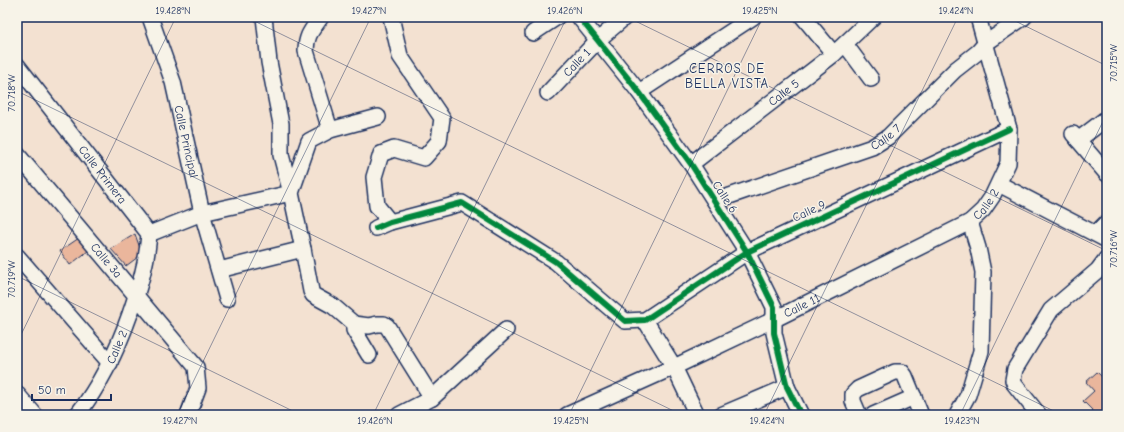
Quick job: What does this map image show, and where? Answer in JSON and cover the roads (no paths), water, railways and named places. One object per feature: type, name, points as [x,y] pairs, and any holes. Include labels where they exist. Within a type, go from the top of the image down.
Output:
[{"type":"street","name":"Calle Principal","points":[[150,17],[173,82],[202,212],[227,299]]},
{"type":"street","points":[[264,17],[269,62],[281,124],[281,155],[291,193],[311,291],[313,295],[333,306],[354,324],[369,326],[384,324],[387,326],[432,398]]},
{"type":"street","points":[[321,17],[306,41],[306,51],[330,130]]},
{"type":"street","points":[[390,222],[377,206],[374,177],[381,154],[394,149],[424,158],[439,141],[442,118],[400,56],[391,17]]},
{"type":"street","points":[[533,33],[557,17]]},
{"type":"street","name":"Calle 6","points":[[579,17],[639,92],[691,164],[747,252],[774,307],[774,333],[787,387],[800,415]]},
{"type":"street","name":"Calle 1","points":[[548,93],[598,40],[625,17]]},
{"type":"street","points":[[639,92],[753,17]]},
{"type":"street","points":[[803,17],[834,54]]},
{"type":"street","name":"Calle 5","points":[[691,164],[834,54],[872,17]]},
{"type":"street","name":"Calle 2","points":[[958,414],[968,395],[981,351],[983,272],[978,248],[970,222],[984,210],[999,184],[1008,163],[1009,129],[978,17]]},
{"type":"street","name":"Calle 7","points":[[715,201],[872,147],[888,137],[955,70],[986,42],[1024,17]]},
{"type":"street","points":[[845,44],[871,79]]},
{"type":"street","name":"Calle Primera","points":[[17,65],[149,234]]},
{"type":"street","points":[[291,193],[309,141],[330,130],[378,117]]},
{"type":"street","points":[[1107,118],[1076,137],[1107,174]]},
{"type":"street","name":"Calle 9","points":[[645,320],[747,252],[1009,129]]},
{"type":"street","name":"Calle 3a","points":[[17,154],[196,367],[198,388],[188,415]]},
{"type":"street","points":[[999,184],[1101,236],[1107,222]]},
{"type":"street","points":[[136,296],[144,267],[149,234],[202,212],[291,193]]},
{"type":"street","points":[[376,228],[390,222],[462,203],[556,262],[626,321],[645,320],[674,367],[697,415]]},
{"type":"street","name":"Calle 11","points":[[567,415],[674,367],[775,319],[970,222]]},
{"type":"street","points":[[219,270],[303,249]]},
{"type":"street","points":[[17,256],[110,363]]},
{"type":"street","points":[[1039,415],[1015,385],[1013,380],[1015,370],[1051,310],[1104,269]]},
{"type":"street","name":"Calle 2","points":[[77,415],[99,384],[110,363],[136,296]]},
{"type":"street","points":[[354,324],[354,330],[369,355]]},
{"type":"street","points":[[399,415],[432,398],[506,330]]},
{"type":"street","points":[[859,415],[853,401],[853,394],[858,389],[895,372],[902,372],[905,376],[920,415]]},
{"type":"street","points":[[722,415],[787,387]]},
{"type":"street","points":[[17,394],[35,415]]},
{"type":"street","points":[[873,415],[914,397]]},
{"type":"district","name":"CERROS DE BELLA VISTA","points":[[727,76]]}]
